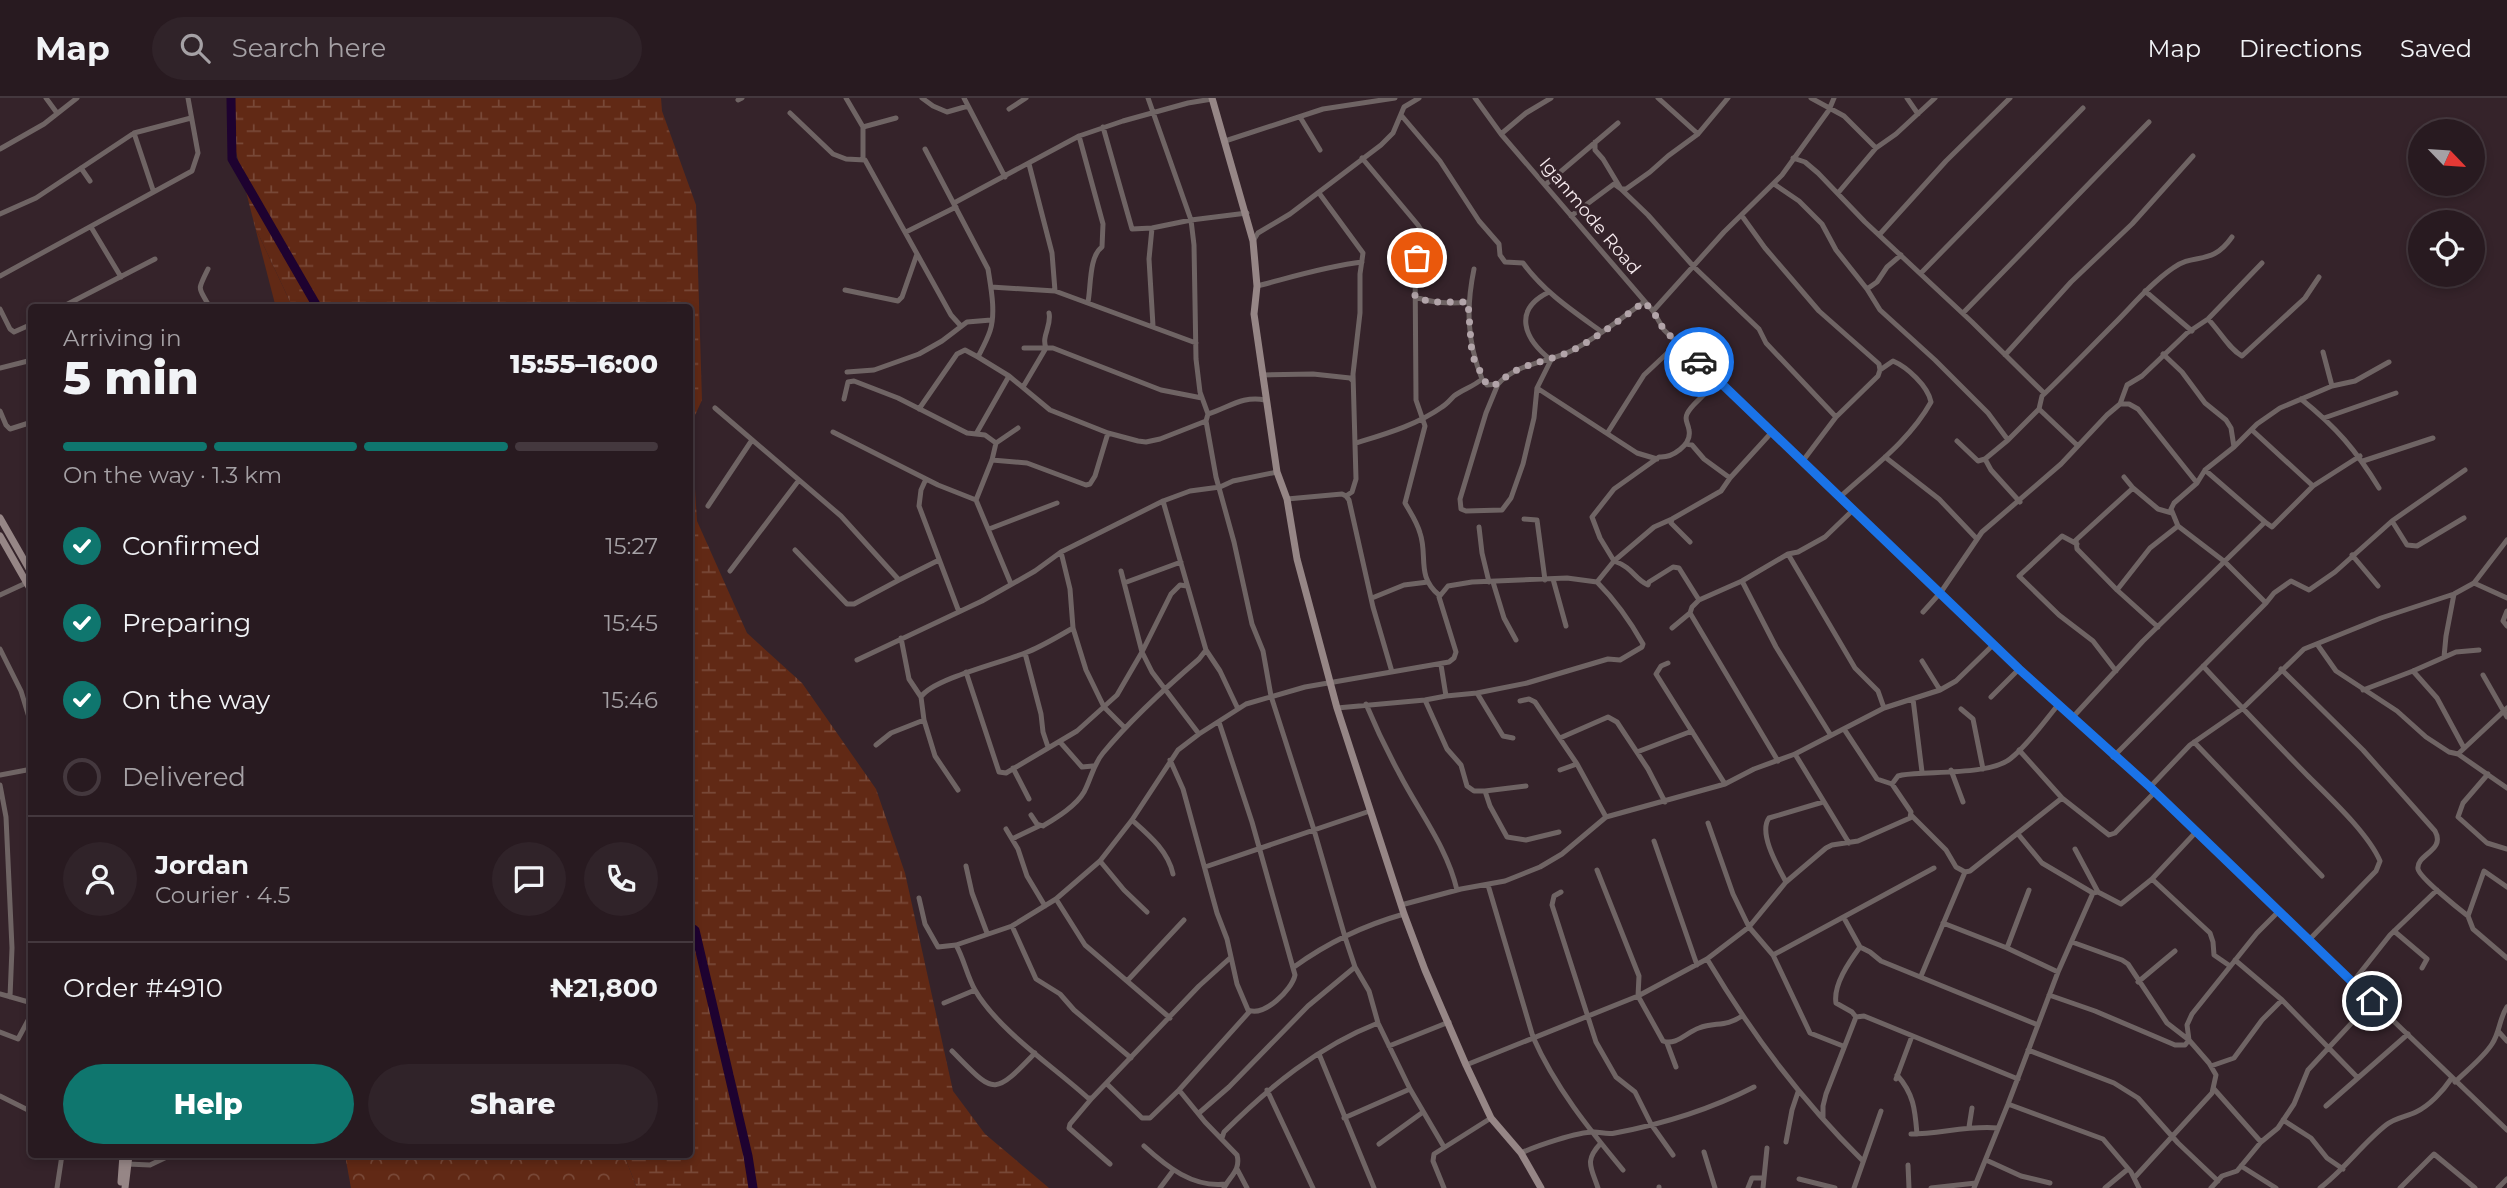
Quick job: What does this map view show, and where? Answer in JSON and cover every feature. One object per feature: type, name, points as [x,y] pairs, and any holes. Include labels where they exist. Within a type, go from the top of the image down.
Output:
[{"type":"street","points":[[46,98],[57,113]]},
{"type":"street","points":[[0,149],[44,124],[77,98]]},
{"type":"street","points":[[0,276],[192,171],[198,153],[188,98]]},
{"type":"street","points":[[846,98],[863,127],[863,158],[951,315],[960,326]]},
{"type":"street","points":[[922,98],[947,112],[968,106]]},
{"type":"street","points":[[964,98],[1005,177]]},
{"type":"street","points":[[1009,109],[1026,98]]},
{"type":"street","points":[[1147,98],[1191,220],[1196,359],[1207,417],[1210,451],[1252,624],[1263,651],[1271,696],[1355,967],[1369,991],[1378,1023],[1409,1089],[1444,1147]]},
{"type":"street","points":[[1225,141],[1323,109],[1397,98],[1404,107]]},
{"type":"street","points":[[1253,241],[1258,233],[1319,193],[1393,133],[1404,107],[1419,98]]},
{"type":"street","name":"Iganmode Road","points":[[1475,98],[1501,134],[1653,311],[1664,330],[2019,669],[2152,790],[2507,1130]]},
{"type":"street","points":[[1501,134],[1526,113],[1551,98]]},
{"type":"street","points":[[1658,98],[1698,134]]},
{"type":"street","points":[[1621,189],[1626,189],[1698,134],[1728,98]]},
{"type":"street","points":[[1811,98],[1844,116],[1876,148]]},
{"type":"street","points":[[1653,311],[1706,251],[1774,184],[1829,110],[1834,98]]},
{"type":"street","points":[[1907,98],[1918,114]]},
{"type":"street","points":[[1838,193],[1876,148],[1896,134],[1935,98]]},
{"type":"street","points":[[1879,235],[1946,161],[2010,98]]},
{"type":"street","points":[[905,232],[1079,136],[1188,103],[1212,99],[1253,241],[1257,286],[1254,314],[1277,472],[1287,499],[1297,559],[1337,708],[1425,970],[1491,1118],[1521,1153],[1541,1188]]},
{"type":"street","points":[[1921,273],[2084,108]]},
{"type":"street","points":[[790,113],[833,154],[846,159],[863,158]]},
{"type":"street","points":[[1401,115],[1440,161],[1479,221],[1499,244],[1500,256],[1505,262],[1523,263],[1549,292],[1602,332]]},
{"type":"street","points":[[1300,117],[1320,150]]},
{"type":"street","points":[[0,215],[36,198],[134,133],[191,118]]},
{"type":"street","points":[[863,127],[896,118]]},
{"type":"street","points":[[1963,313],[2148,122]]},
{"type":"street","points":[[1545,185],[1618,124]]},
{"type":"street","points":[[1103,127],[1132,229],[1247,213]]},
{"type":"street","points":[[134,133],[153,190]]},
{"type":"street","points":[[1079,136],[1102,224],[1102,247],[1095,258],[1088,302]]},
{"type":"street","points":[[1595,142],[1595,150],[1621,189]]},
{"type":"street","points":[[925,149],[988,270],[991,287],[991,330],[978,357]]},
{"type":"street","points":[[2005,355],[2071,282],[2132,224],[2193,156]]},
{"type":"street","points":[[919,898],[925,924],[937,947],[956,945],[1012,926],[1056,899],[1100,861],[1132,820],[1178,750],[1238,709],[1271,696],[1408,668],[1441,665],[1453,660],[1456,652],[1439,595],[1428,582],[1421,534],[1405,503],[1425,426],[1416,400],[1415,261],[1426,251],[1427,238],[1362,158]]},
{"type":"street","points":[[1793,158],[1805,162],[2044,393]]},
{"type":"street","points":[[1029,164],[1052,253],[1055,291]]},
{"type":"street","points":[[81,168],[90,181]]},
{"type":"street","points":[[1571,216],[1614,184],[1621,189],[1694,267],[1759,329],[1766,343],[1836,417]]},
{"type":"street","points":[[1774,184],[1799,201],[1822,223],[1836,250],[1880,310],[1988,413],[2008,440]]},
{"type":"street","points":[[1319,193],[1363,253],[1353,381],[1355,486],[1346,496]]},
{"type":"street","points":[[1742,216],[1765,248],[1819,311],[1879,364],[1878,376],[1836,417],[1802,462]]},
{"type":"street","points":[[91,228],[121,277]]},
{"type":"street","points":[[1152,228],[1149,259],[1153,326]]},
{"type":"street","points":[[1957,441],[1978,461],[1985,458],[2008,440],[2039,409],[2044,393],[2172,268],[2184,261],[2206,259],[2226,246],[2232,237]]},
{"type":"street","points":[[845,290],[898,301],[902,297],[917,254]]},
{"type":"street","points":[[1867,289],[1877,282],[1887,267],[1901,255]]},
{"type":"street","points":[[68,304],[155,259]]},
{"type":"street","points":[[1257,286],[1328,267],[1362,262]]},
{"type":"street","points":[[1923,612],[1941,592],[1977,539],[2062,464],[2120,404],[2127,385],[2142,376],[2163,354],[2208,318],[2262,263]]},
{"type":"street","points":[[207,304],[199,289],[208,269]]},
{"type":"street","points":[[1474,269],[1468,302],[1472,355],[1487,385],[1498,384]]},
{"type":"street","points":[[2208,318],[2234,351],[2242,356],[2305,298],[2319,276]]},
{"type":"street","points":[[991,287],[1055,291],[1196,343]]},
{"type":"street","points":[[1549,292],[1535,298],[1526,315],[1526,321],[1527,332],[1538,350],[1551,360]]},
{"type":"street","points":[[2146,292],[2192,331]]},
{"type":"street","points":[[1415,297],[1431,302],[1468,302]]},
{"type":"street","points":[[1551,360],[1537,388],[1534,418],[1523,464],[1511,498],[1502,510],[1461,509],[1460,499],[1498,384],[1508,374],[1522,367],[1551,360],[1581,346],[1644,302]]},
{"type":"street","points":[[0,309],[14,332],[28,326]]},
{"type":"street","points":[[1023,387],[1046,348],[1044,338],[1049,324],[1049,313]]},
{"type":"street","points":[[847,372],[874,370],[919,354],[942,341],[960,326],[974,320],[992,320]]},
{"type":"street","points":[[1608,432],[1644,375],[1678,343]]},
{"type":"street","points":[[1024,348],[1053,348],[1161,390],[1202,398]]},
{"type":"street","points":[[919,409],[957,354],[965,350],[1009,376],[1050,410],[1108,433],[1146,442],[1254,398],[1265,400]]},
{"type":"street","points":[[2323,352],[2332,386]]},
{"type":"street","points":[[2163,354],[2182,372],[2205,402],[2226,420],[2231,428],[2234,447]]},
{"type":"street","points":[[0,368],[28,361]]},
{"type":"street","points":[[1840,497],[1919,424],[1931,402],[1928,392],[1900,364],[1893,361],[1880,370]]},
{"type":"street","points":[[2266,603],[2225,562],[2178,526],[2171,509],[2174,503],[2197,483],[2205,470],[2257,424],[2280,408],[2332,386],[2355,381],[2389,362]]},
{"type":"street","points":[[1262,376],[1313,374],[1350,378],[1353,381]]},
{"type":"street","points":[[976,434],[1009,376]]},
{"type":"street","points":[[1699,600],[1679,568],[1673,567],[1648,582],[1648,585],[1643,584],[1628,566],[1614,561],[1600,538],[1593,516],[1614,489],[1645,465],[1676,452],[1686,444],[1690,433],[1686,422],[1688,412],[1707,390],[1714,376]]},
{"type":"street","points":[[1356,443],[1422,418],[1443,407],[1455,395],[1482,379]]},
{"type":"street","points":[[845,399],[848,382],[852,381],[898,398],[967,433],[991,438],[996,443]]},
{"type":"street","points":[[1537,388],[1637,453],[1657,459]]},
{"type":"street","points":[[2324,418],[2396,393]]},
{"type":"street","points":[[2301,399],[2324,418],[2361,458],[2379,488]]},
{"type":"street","points":[[2120,404],[2129,404],[2138,409],[2197,483]]},
{"type":"street","points":[[715,408],[858,533],[899,580]]},
{"type":"street","points":[[2039,409],[2078,446]]},
{"type":"street","points":[[0,411],[5,425],[10,429],[28,423]]},
{"type":"street","points":[[976,500],[996,443],[1018,428]]},
{"type":"street","points":[[2252,430],[2313,486]]},
{"type":"street","points":[[833,432],[926,479],[976,500],[1011,584]]},
{"type":"street","points":[[1597,582],[1614,561],[1654,527],[1721,491],[1772,432]]},
{"type":"street","points":[[992,460],[1027,463],[1086,485],[1090,484],[1095,476],[1108,433]]},
{"type":"street","points":[[2205,470],[2272,527],[2313,486],[2361,458],[2433,438]]},
{"type":"street","points":[[708,506],[752,440]]},
{"type":"street","points":[[1686,444],[1692,445],[1703,459],[1730,478]]},
{"type":"street","points":[[1885,457],[1939,499],[1977,539]]},
{"type":"street","points":[[1985,458],[1991,470],[2020,502]]},
{"type":"street","points":[[2113,757],[2274,593],[2291,581],[2309,590],[2314,588],[2392,521],[2465,470]]},
{"type":"street","points":[[857,660],[959,612],[1035,571],[1061,552],[1164,501],[1190,491],[1220,487],[1233,481],[1277,472]]},
{"type":"street","points":[[2124,477],[2158,509],[2172,513]]},
{"type":"street","points":[[926,479],[919,506],[959,612]]},
{"type":"street","points":[[730,571],[799,480]]},
{"type":"street","points":[[2133,488],[2080,535],[2076,540],[2077,549],[2158,627]]},
{"type":"street","points":[[1287,499],[1342,494],[1349,500],[1392,672]]},
{"type":"street","points":[[1164,501],[1206,650],[1226,681],[1238,709]]},
{"type":"street","points":[[989,529],[1057,503]]},
{"type":"street","points":[[1672,628],[1690,613],[1699,600],[1742,582],[1788,554],[1798,552],[1825,537],[1853,510]]},
{"type":"street","points":[[0,518],[28,567]]},
{"type":"street","points":[[2392,521],[2411,547],[2464,518]]},
{"type":"street","points":[[1524,519],[1536,520],[1539,528],[1545,580]]},
{"type":"street","points":[[1672,519],[1671,523],[1690,542]]},
{"type":"street","points":[[2072,718],[2158,627],[2265,522]]},
{"type":"street","points":[[2117,590],[2150,548],[2178,526]]},
{"type":"street","points":[[1479,527],[1482,553],[1491,582],[1504,618],[1517,640]]},
{"type":"street","points":[[0,536],[28,586]]},
{"type":"street","points":[[2077,544],[2062,536],[2019,576],[2059,615],[2093,641],[2116,671]]},
{"type":"street","points":[[2019,750],[2062,798],[2112,836],[2194,742],[2242,709],[2304,649],[2382,618],[2454,594],[2474,583],[2507,540]]},
{"type":"street","points":[[795,550],[847,604],[854,604],[939,560]]},
{"type":"street","points":[[1061,552],[1070,589],[1073,628],[1086,670],[1104,707],[1125,728]]},
{"type":"street","points":[[1788,554],[1855,668],[1878,691],[1884,708]]},
{"type":"street","points":[[2352,555],[2378,586]]},
{"type":"street","points":[[1124,583],[1181,562]]},
{"type":"street","points":[[1121,571],[1142,652],[1163,689],[1199,734]]},
{"type":"street","points":[[1337,708],[1425,701],[1527,683],[1608,659],[1620,660],[1643,644],[1614,598],[1597,582],[1567,578],[1491,582],[1448,586],[1439,595]]},
{"type":"street","points":[[1553,579],[1566,626]]},
{"type":"street","points":[[1372,598],[1404,585],[1428,582]]},
{"type":"street","points":[[1742,582],[1776,647],[1830,734]]},
{"type":"street","points":[[0,594],[26,583]]},
{"type":"street","points":[[2474,583],[2507,598]]},
{"type":"street","points":[[966,672],[999,772],[1006,773],[1060,742],[1092,719],[1117,695],[1171,594],[1180,584],[1187,586]]},
{"type":"street","points":[[2444,657],[2454,594]]},
{"type":"street","points":[[2507,611],[2503,621],[2507,626]]},
{"type":"street","points":[[1690,613],[1778,761]]},
{"type":"street","points":[[921,697],[926,691],[966,672],[1025,653],[1073,628]]},
{"type":"street","points":[[901,639],[909,679],[921,697],[924,720],[935,756],[958,790]]},
{"type":"street","points":[[1401,905],[1518,876],[1551,861],[1606,817],[1725,784],[1754,769],[1795,754],[1884,708],[1940,690],[1956,681],[1994,644]]},
{"type":"street","points":[[2316,644],[2336,671],[2397,711],[2426,737],[2449,752],[2458,754],[2507,788]]},
{"type":"street","points":[[0,649],[28,708]]},
{"type":"street","points":[[1012,839],[1046,824],[1077,802],[1093,766],[1125,728],[1206,650]]},
{"type":"street","points":[[2363,690],[2456,652],[2479,650]]},
{"type":"street","points":[[1025,653],[1048,747]]},
{"type":"street","points":[[1922,661],[1940,690]]},
{"type":"street","points":[[1668,663],[1661,666],[1656,674],[1725,784]]},
{"type":"street","points":[[1441,665],[1446,696]]},
{"type":"street","points":[[2203,666],[2330,798],[2376,850],[2380,861],[2376,871],[2308,941]]},
{"type":"street","points":[[1991,697],[2019,669]]},
{"type":"street","points":[[2281,670],[2363,750],[2435,831],[2438,843],[2420,863],[2420,873],[2468,916],[2473,929],[2507,958]]},
{"type":"street","points":[[2413,671],[2437,698],[2463,748]]},
{"type":"street","points":[[2458,754],[2506,712],[2483,675]]},
{"type":"street","points":[[1477,693],[1503,736],[1513,738]]},
{"type":"street","points":[[1913,699],[1922,772]]},
{"type":"street","points":[[1520,701],[1532,700],[1577,764],[1606,817]]},
{"type":"street","points":[[1425,701],[1447,748],[1461,765],[1467,786],[1474,791],[1526,786]]},
{"type":"street","points":[[1366,704],[1399,773],[1431,826],[1457,890]]},
{"type":"street","points":[[1892,784],[1898,776],[1983,769],[2002,764],[2019,750],[2058,705]]},
{"type":"street","points":[[1961,709],[1973,719],[1983,769]]},
{"type":"street","points":[[1560,738],[1608,717],[1617,722],[1658,785],[1665,802]]},
{"type":"street","points":[[876,745],[891,733],[924,720]]},
{"type":"street","points":[[1107,1084],[1144,1119],[1150,1118],[1250,1012],[1265,1009],[1291,985],[1295,975],[1219,722]]},
{"type":"street","points":[[1844,729],[1877,779],[1892,784],[1911,815],[1946,850],[1956,867],[1965,872],[1970,871],[2062,798]]},
{"type":"street","points":[[1637,752],[1692,731]]},
{"type":"street","points":[[1060,742],[1082,767],[1093,766]]},
{"type":"street","points":[[2194,742],[2322,876]]},
{"type":"street","points":[[1795,754],[1849,843]]},
{"type":"street","points":[[1170,760],[1183,789],[1217,913],[1227,939],[1230,958],[1245,1005],[1250,1012]]},
{"type":"street","points":[[1560,771],[1577,764]]},
{"type":"street","points":[[1013,768],[1029,799]]},
{"type":"street","points":[[0,775],[28,770]]},
{"type":"street","points":[[1951,770],[1963,802]]},
{"type":"street","points":[[2488,774],[2463,803],[2458,817],[2487,844],[2507,849]]},
{"type":"street","points":[[0,785],[6,817],[12,948],[10,997]]},
{"type":"street","points":[[1485,791],[1490,806],[1508,838],[1526,840],[1559,832]]},
{"type":"street","points":[[1786,882],[1771,853],[1765,824],[1769,818],[1823,802]]},
{"type":"street","points":[[1206,867],[1370,811]]},
{"type":"street","points":[[1031,815],[1040,826]]},
{"type":"street","points":[[1466,1065],[1638,996],[1697,965],[1748,928],[1786,882],[1832,845],[1849,843],[1906,821],[1911,815]]},
{"type":"street","points":[[1132,820],[1162,850],[1170,861],[1173,874]]},
{"type":"street","points":[[1708,823],[1732,894],[1748,928],[1773,955],[1810,1034],[1843,1046]]},
{"type":"street","points":[[1006,829],[1018,849],[1027,876],[1045,905]]},
{"type":"street","points":[[2018,834],[2042,863],[2095,893],[2121,904],[2152,879],[2195,833]]},
{"type":"street","points":[[1654,841],[1697,965]]},
{"type":"street","points":[[2075,849],[2095,893]]},
{"type":"street","points":[[1100,861],[1147,912]]},
{"type":"street","points":[[966,866],[972,893],[987,933]]},
{"type":"street","points":[[1773,955],[1934,868]]},
{"type":"street","points":[[1597,870],[1639,976],[1638,996],[1660,1038],[1667,1043],[1676,1067]]},
{"type":"street","points":[[2468,916],[2484,871],[2507,887]]},
{"type":"street","points":[[1921,976],[1965,872]]},
{"type":"street","points":[[2152,879],[2210,933],[2213,937],[2214,956],[2230,966]]},
{"type":"street","points":[[1488,885],[1533,1037],[1559,1088],[1623,1170]]},
{"type":"street","points":[[2007,948],[2029,890]]},
{"type":"street","points":[[2353,984],[2394,930],[2437,890]]},
{"type":"street","points":[[1561,892],[1554,896],[1552,905],[1597,1042],[1616,1077],[1635,1092],[1651,1124],[1673,1155]]},
{"type":"street","points":[[1931,1188],[1975,1185],[2058,972],[2089,898],[2095,893]]},
{"type":"street","points":[[1056,899],[1085,944],[1170,1018]]},
{"type":"street","points":[[2049,996],[2095,1011],[2175,1045],[2185,1045],[2189,1040],[2188,1021],[2230,966],[2278,912]]},
{"type":"street","points":[[1294,967],[1322,948],[1369,925],[1404,914]]},
{"type":"street","points":[[1844,918],[1860,947],[1881,961],[2038,1025]]},
{"type":"street","points":[[1128,981],[1184,920]]},
{"type":"street","points":[[1942,923],[2007,948],[2058,972]]},
{"type":"street","points":[[1012,926],[1035,979],[1060,994],[1074,1010],[1131,1058]]},
{"type":"street","points":[[2394,930],[2427,959],[2422,968]]},
{"type":"street","points":[[2072,942],[2128,964],[2167,1023],[2189,1040],[2216,1075],[2214,1089],[2134,1177]]},
{"type":"street","points":[[956,945],[975,990],[996,1015],[1035,1054],[1054,1067],[1088,1098],[1092,1098]]},
{"type":"street","points":[[1856,1017],[1839,1006],[1835,999],[1845,971],[1860,947]]},
{"type":"street","points":[[2138,982],[2175,951]]},
{"type":"street","points":[[1110,1164],[1069,1128],[1092,1098],[1230,958]]},
{"type":"street","points":[[1707,959],[1742,1016],[1798,1092],[1863,1161]]},
{"type":"street","points":[[2235,960],[2282,1000],[2358,1078]]},
{"type":"street","points":[[1199,1114],[1308,1006],[1355,967]]},
{"type":"street","points":[[944,1003],[975,990]]},
{"type":"street","points":[[0,994],[28,1002]]},
{"type":"street","points":[[2211,1066],[2234,1058],[2262,1020],[2282,1000]]},
{"type":"street","points":[[2211,1188],[2241,1166],[2276,1129],[2294,1104],[2308,1070],[2372,1001]]},
{"type":"street","points":[[2320,1188],[2343,1169],[2384,1126],[2394,1119],[2417,1112],[2486,1051],[2498,1031],[2500,1017],[2507,1007]]},
{"type":"street","points":[[1667,1043],[1700,1027],[1730,1023],[1742,1016]]},
{"type":"street","points":[[1856,1017],[1864,1016],[2018,1079]]},
{"type":"street","points":[[1824,1119],[1823,1106],[1843,1046],[1856,1017]]},
{"type":"street","points":[[0,1032],[18,1038],[28,1020]]},
{"type":"street","points":[[1389,1046],[1449,1021]]},
{"type":"street","points":[[1222,1138],[1224,1132],[1267,1090],[1357,1031],[1378,1023]]},
{"type":"street","points":[[2498,1031],[2507,1041]]},
{"type":"street","points":[[2326,1106],[2408,1034]]},
{"type":"street","points":[[1912,1036],[1896,1077],[1907,1086],[1915,1102],[1914,1134],[1969,1127],[1998,1128]]},
{"type":"street","points":[[2028,1050],[2114,1083],[2138,1098],[2218,1181]]},
{"type":"street","points":[[952,1051],[986,1083],[994,1085],[1000,1085],[1012,1077],[1035,1054]]},
{"type":"street","points":[[1319,1054],[1374,1188]]},
{"type":"street","points":[[1521,1153],[1534,1146],[1592,1132],[1612,1134],[1651,1124],[1728,1101],[1754,1087]]},
{"type":"street","points":[[1344,1118],[1409,1089]]},
{"type":"street","points":[[2214,1089],[2261,1143]]},
{"type":"street","points":[[1144,1146],[1172,1172],[1208,1185],[1225,1186],[1237,1169],[1237,1155],[1179,1090]]},
{"type":"street","points":[[1267,1090],[1313,1188]]},
{"type":"street","points":[[1786,1142],[1798,1092]]},
{"type":"street","points":[[0,1096],[28,1110]]},
{"type":"street","points":[[2008,1104],[2103,1139],[2128,1168],[2139,1188]]},
{"type":"street","points":[[1969,1127],[1972,1108]]},
{"type":"street","points":[[1854,1188],[1881,1111]]},
{"type":"street","points":[[1379,1144],[1423,1112]]},
{"type":"street","points":[[1444,1188],[1432,1158],[1435,1153],[1491,1118]]},
{"type":"street","points":[[2283,1120],[2311,1138],[2327,1158],[2343,1169]]},
{"type":"street","points":[[1598,1188],[1589,1162],[1591,1154],[1601,1143]]},
{"type":"street","points":[[1763,1188],[1767,1148]]},
{"type":"street","points":[[1704,1152],[1715,1188]]},
{"type":"street","points":[[2400,1188],[2434,1154],[2475,1188]]},
{"type":"street","points":[[57,1188],[62,1158]]},
{"type":"street","points":[[122,1188],[123,1158]]},
{"type":"street","points":[[122,1188],[128,1159],[150,1165],[165,1158]]},
{"type":"street","points":[[1986,1160],[2021,1176],[2050,1183]]},
{"type":"street","points":[[1908,1165],[1909,1188]]},
{"type":"street","points":[[2241,1166],[2276,1188]]},
{"type":"street","points":[[2105,1188],[2128,1168]]},
{"type":"street","points":[[1237,1169],[1247,1188]]},
{"type":"street","points":[[1160,1188],[1172,1172]]},
{"type":"street","points":[[1748,1188],[1752,1178],[1764,1178]]},
{"type":"street","points":[[2498,1188],[2507,1178]]},
{"type":"street","points":[[1798,1179],[1835,1188]]},
{"type":"green space","points":[[229,98],[661,98],[662,111],[696,205],[702,400],[693,420],[693,304],[291,304],[255,227],[227,116]]},
{"type":"green space","points":[[255,227],[291,304],[275,304]]},
{"type":"green space","points":[[693,456],[697,521],[747,633],[802,683],[876,789],[905,873],[953,1091],[985,1134],[1049,1188],[637,1188],[625,1158],[693,1158]]},
{"type":"green space","points":[[346,1158],[625,1158],[637,1188],[351,1188]]},
{"type":"waterway","points":[[231,98],[232,159],[316,304]]},
{"type":"waterway","points":[[693,929],[748,1156],[753,1188]]},
{"type":"way so far","points":[[1417,258],[1415,297],[1448,304],[1468,302],[1472,355],[1487,385],[1498,384],[1508,374],[1522,367],[1551,360],[1592,340],[1644,302],[1664,330],[1699,362]]},
{"type":"route","points":[[1699,362],[2019,669],[2113,757],[2150,787],[2167,807],[2372,1001]]}]
